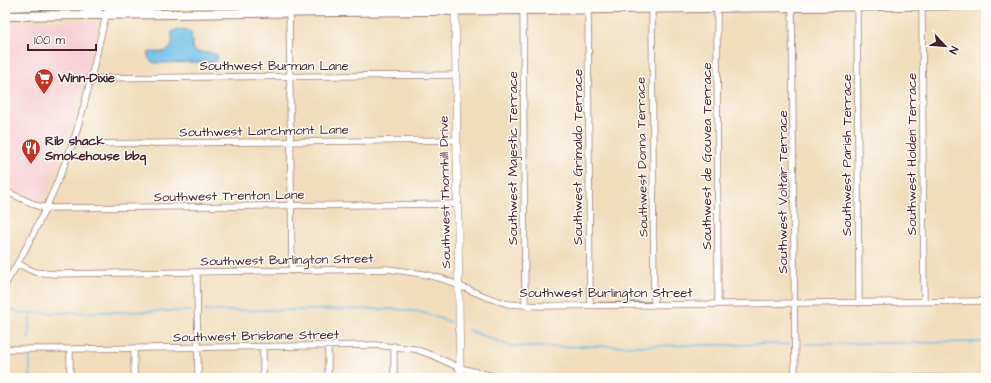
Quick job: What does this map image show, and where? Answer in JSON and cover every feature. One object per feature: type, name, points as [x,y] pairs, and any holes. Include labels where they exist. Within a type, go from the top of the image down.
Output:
[{"type":"main road","points":[[5,7],[54,5]]},
{"type":"main road","points":[[66,16],[77,12],[96,11],[101,5]]},
{"type":"main road","points":[[106,15],[109,9],[114,7],[147,7],[150,5]]},
{"type":"main road","points":[[535,10],[539,7],[569,5]]},
{"type":"main road","points":[[5,16],[66,16],[289,9],[456,8],[535,10],[590,7],[652,9],[792,6],[857,7],[977,5]]},
{"type":"street","points":[[986,5],[986,15]]},
{"type":"street","name":"Southwest Voltair Terrace","points":[[792,6],[795,378]]},
{"type":"street","name":"Southwest Holden Terrace","points":[[922,6],[924,302]]},
{"type":"street","name":"Southwest Grimaldo Terrace","points":[[590,7],[590,305]]},
{"type":"street","name":"Southwest Parish Terrace","points":[[857,7],[859,303]]},
{"type":"street","name":"Southwest Thornhill Drive","points":[[456,8],[460,378]]},
{"type":"street","name":"Southwest de Gouvea Terrace","points":[[717,8],[718,304]]},
{"type":"street","points":[[289,9],[292,271]]},
{"type":"street","name":"Southwest Donna Terrace","points":[[652,9],[654,305]]},
{"type":"street","name":"Southwest Majestic Terrace","points":[[523,10],[525,305]]},
{"type":"street","points":[[5,285],[18,264],[47,208],[72,144],[91,78],[106,15]]},
{"type":"street","name":"Southwest Burman Lane","points":[[91,78],[456,75]]},
{"type":"street","name":"Southwest Larchmont Lane","points":[[72,144],[457,140]]},
{"type":"street","name":"Southwest Trenton Lane","points":[[5,191],[38,206],[47,208],[458,204]]},
{"type":"street","name":"Southwest Burlington Street","points":[[18,264],[35,272],[54,274],[388,270],[423,274],[458,285],[508,304],[525,305],[986,302]]},
{"type":"street","points":[[198,272],[198,378]]},
{"type":"street","points":[[328,346],[328,378]]},
{"type":"street","points":[[394,346],[394,378]]},
{"type":"street","name":"Southwest Brisbane Street","points":[[5,349],[70,350],[198,347],[394,346],[415,349],[460,368],[501,378]]},
{"type":"street","points":[[263,347],[263,378]]},
{"type":"street","points":[[134,348],[134,378]]},
{"type":"street","points":[[70,350],[70,378]]},
{"type":"street","points":[[883,378],[986,377]]},
{"type":"shaded area","points":[[292,5],[453,5],[453,7],[292,9]]},
{"type":"shaded area","points":[[5,22],[96,22],[97,25],[95,37],[69,133],[49,186],[44,197],[40,199],[5,183]]},
{"type":"shaded area","points":[[97,41],[89,78],[74,128]]},
{"type":"shaded area","points":[[71,136],[45,205],[5,188],[5,186],[40,202],[46,199]]},
{"type":"water","points":[[185,29],[191,32],[193,50],[215,54],[218,56],[217,60],[212,62],[155,63],[148,58],[149,52],[162,52],[171,47],[172,31]]},
{"type":"waterway","points":[[5,306],[19,313],[191,311]]},
{"type":"waterway","points":[[205,311],[392,309],[421,312],[450,322]]},
{"type":"waterway","points":[[29,339],[30,313]]},
{"type":"waterway","points":[[468,330],[511,346],[531,347],[789,344]]},
{"type":"waterway","points":[[805,344],[986,342]]},
{"type":"waterway","points":[[30,357],[30,378]]},
{"type":"place","name":"Winn-Dixie","points":[[44,95]]},
{"type":"place","name":"Rib shack Smokehouse bbq","points":[[31,165]]}]
